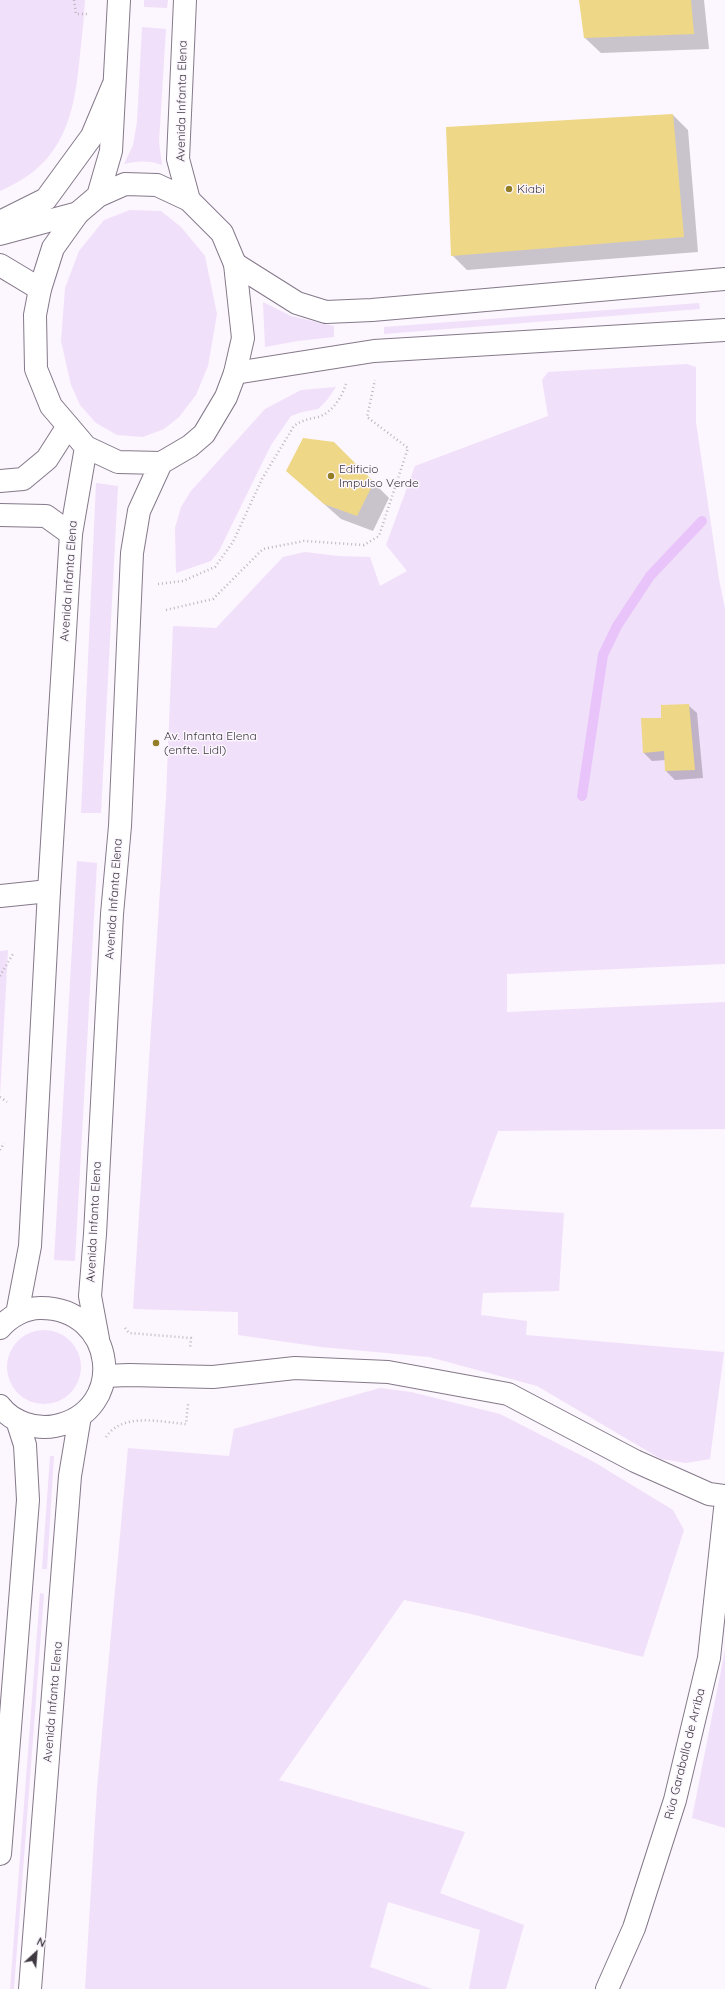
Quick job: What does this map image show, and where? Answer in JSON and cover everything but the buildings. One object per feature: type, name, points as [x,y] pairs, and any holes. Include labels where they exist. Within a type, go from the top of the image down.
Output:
[{"type":"street","points":[[98,196],[111,151],[119,0]]},
{"type":"street","name":"Avenida Infanta Elena","points":[[185,0],[178,159],[189,200]]},
{"type":"street","points":[[0,222],[46,199],[92,136],[115,83]]},
{"type":"street","points":[[125,184],[157,185],[189,200],[222,233],[235,264],[243,338],[235,373],[226,397],[204,434],[190,446],[161,463],[118,462],[86,447],[52,406],[36,369],[35,315],[40,289],[53,248],[78,213],[98,196],[125,184]]},
{"type":"street","points":[[0,234],[78,213]]},
{"type":"street","points":[[235,264],[297,303],[326,312],[379,310],[725,279]]},
{"type":"street","points":[[0,265],[40,289]]},
{"type":"street","points":[[235,373],[374,351],[725,330]]},
{"type":"street","points":[[0,481],[23,479],[47,459],[68,426]]},
{"type":"street","name":"Avenida Infanta Elena","points":[[17,1314],[30,1246],[49,891],[71,534],[86,447]]},
{"type":"street","name":"Avenida Infanta Elena","points":[[104,1376],[102,1351],[98,1339],[90,1296],[112,914],[120,826],[132,553],[139,511],[161,463]]},
{"type":"street","points":[[0,516],[46,516],[71,534]]},
{"type":"street","points":[[0,896],[49,891]]},
{"type":"street","points":[[0,1328],[17,1314],[35,1308],[54,1308],[71,1314],[86,1324],[98,1339]]},
{"type":"street","points":[[4,1411],[32,1426],[49,1427],[66,1424],[80,1416],[92,1405],[100,1392],[104,1376],[213,1377],[295,1368],[388,1372],[508,1394],[635,1461],[709,1494],[725,1496]]},
{"type":"street","points":[[0,1854],[28,1500],[25,1445],[4,1411]]},
{"type":"street","name":"Avenida Infanta Elena","points":[[30,1989],[70,1476],[80,1416]]},
{"type":"street","name":"Rúa Garaballa de Arriba","points":[[607,1989],[634,1928],[675,1800],[709,1658],[725,1509]]},
{"type":"path","points":[[74,0],[76,14],[89,14]]},
{"type":"path","points":[[166,610],[213,599],[263,549],[304,541],[364,545],[379,536],[408,448],[367,417],[375,380]]},
{"type":"path","points":[[157,592],[157,584],[183,581],[215,567],[233,542],[262,479],[294,426],[300,422],[317,417],[327,412],[343,394],[346,382]]},
{"type":"path","points":[[0,976],[13,954]]},
{"type":"path","points":[[0,1097],[7,1102]]},
{"type":"path","points":[[0,1150],[4,1143]]},
{"type":"path","points":[[105,1439],[112,1428],[136,1420],[186,1424],[191,1338],[130,1333],[121,1322]]},
{"type":"shaded area","points":[[0,0],[85,0],[76,86],[67,124],[59,141],[49,156],[36,169],[20,181],[0,191]]},
{"type":"shaded area","points":[[144,0],[168,0],[167,8],[144,7]]},
{"type":"shaded area","points":[[142,27],[166,29],[159,142],[162,165],[152,162],[134,162],[124,164],[133,145],[137,122]]},
{"type":"shaded area","points":[[130,210],[161,211],[181,227],[205,256],[217,314],[208,366],[196,395],[179,417],[164,429],[143,437],[117,435],[96,423],[80,405],[71,385],[61,341],[65,288],[79,251],[104,220]]},
{"type":"shaded area","points":[[263,302],[291,316],[334,326],[334,337],[298,341],[265,347]]},
{"type":"shaded area","points":[[699,303],[700,309],[384,334],[384,327]]},
{"type":"shaded area","points":[[687,364],[696,367],[696,422],[719,579],[725,609],[725,964],[507,974],[507,1012],[725,1002],[725,1129],[498,1131],[470,1207],[564,1213],[559,1291],[483,1293],[481,1315],[527,1321],[526,1335],[724,1352],[710,1459],[686,1463],[661,1459],[537,1386],[429,1357],[321,1347],[238,1335],[238,1312],[133,1309],[166,797],[173,626],[216,628],[283,557],[305,552],[338,556],[370,557],[380,586],[407,571],[386,545],[415,466],[548,416],[542,380],[548,372]]},
{"type":"shaded area","points":[[336,387],[327,400],[318,409],[291,416],[271,445],[219,551],[211,561],[176,573],[175,528],[181,507],[191,491],[265,409],[301,390]]},
{"type":"shaded area","points":[[96,483],[118,486],[101,813],[81,813]]},
{"type":"shaded area","points":[[77,861],[97,863],[75,1261],[54,1260]]},
{"type":"shaded area","points":[[8,950],[0,1096],[0,951]]},
{"type":"shaded area","points":[[44,1330],[58,1333],[70,1341],[78,1353],[81,1367],[78,1381],[70,1393],[58,1401],[44,1404],[30,1401],[18,1393],[10,1381],[7,1367],[10,1353],[18,1341],[30,1333]]},
{"type":"shaded area","points":[[380,1388],[411,1392],[500,1414],[594,1462],[673,1510],[684,1530],[643,1657],[467,1613],[404,1600],[279,1780],[465,1832],[440,1893],[524,1925],[506,1989],[469,1989],[480,1930],[388,1902],[370,1967],[432,1989],[85,1989],[97,1788],[128,1448],[229,1456],[234,1429]]},
{"type":"shaded area","points":[[50,1456],[54,1456],[47,1569],[42,1569]]},
{"type":"shaded area","points":[[40,1593],[44,1594],[14,1989],[10,1989]]},
{"type":"shaded area","points":[[725,1650],[725,1828],[692,1818]]},
{"type":"waterway","points":[[582,796],[603,655],[617,626],[650,576],[702,521]]},
{"type":"place","name":"Kiabi","points":[[509,189]]},
{"type":"place","name":"Edificio Impulso Verde","points":[[331,476]]},
{"type":"place","name":"Av. Infanta Elena (enfte. Lidl)","points":[[156,743]]}]
